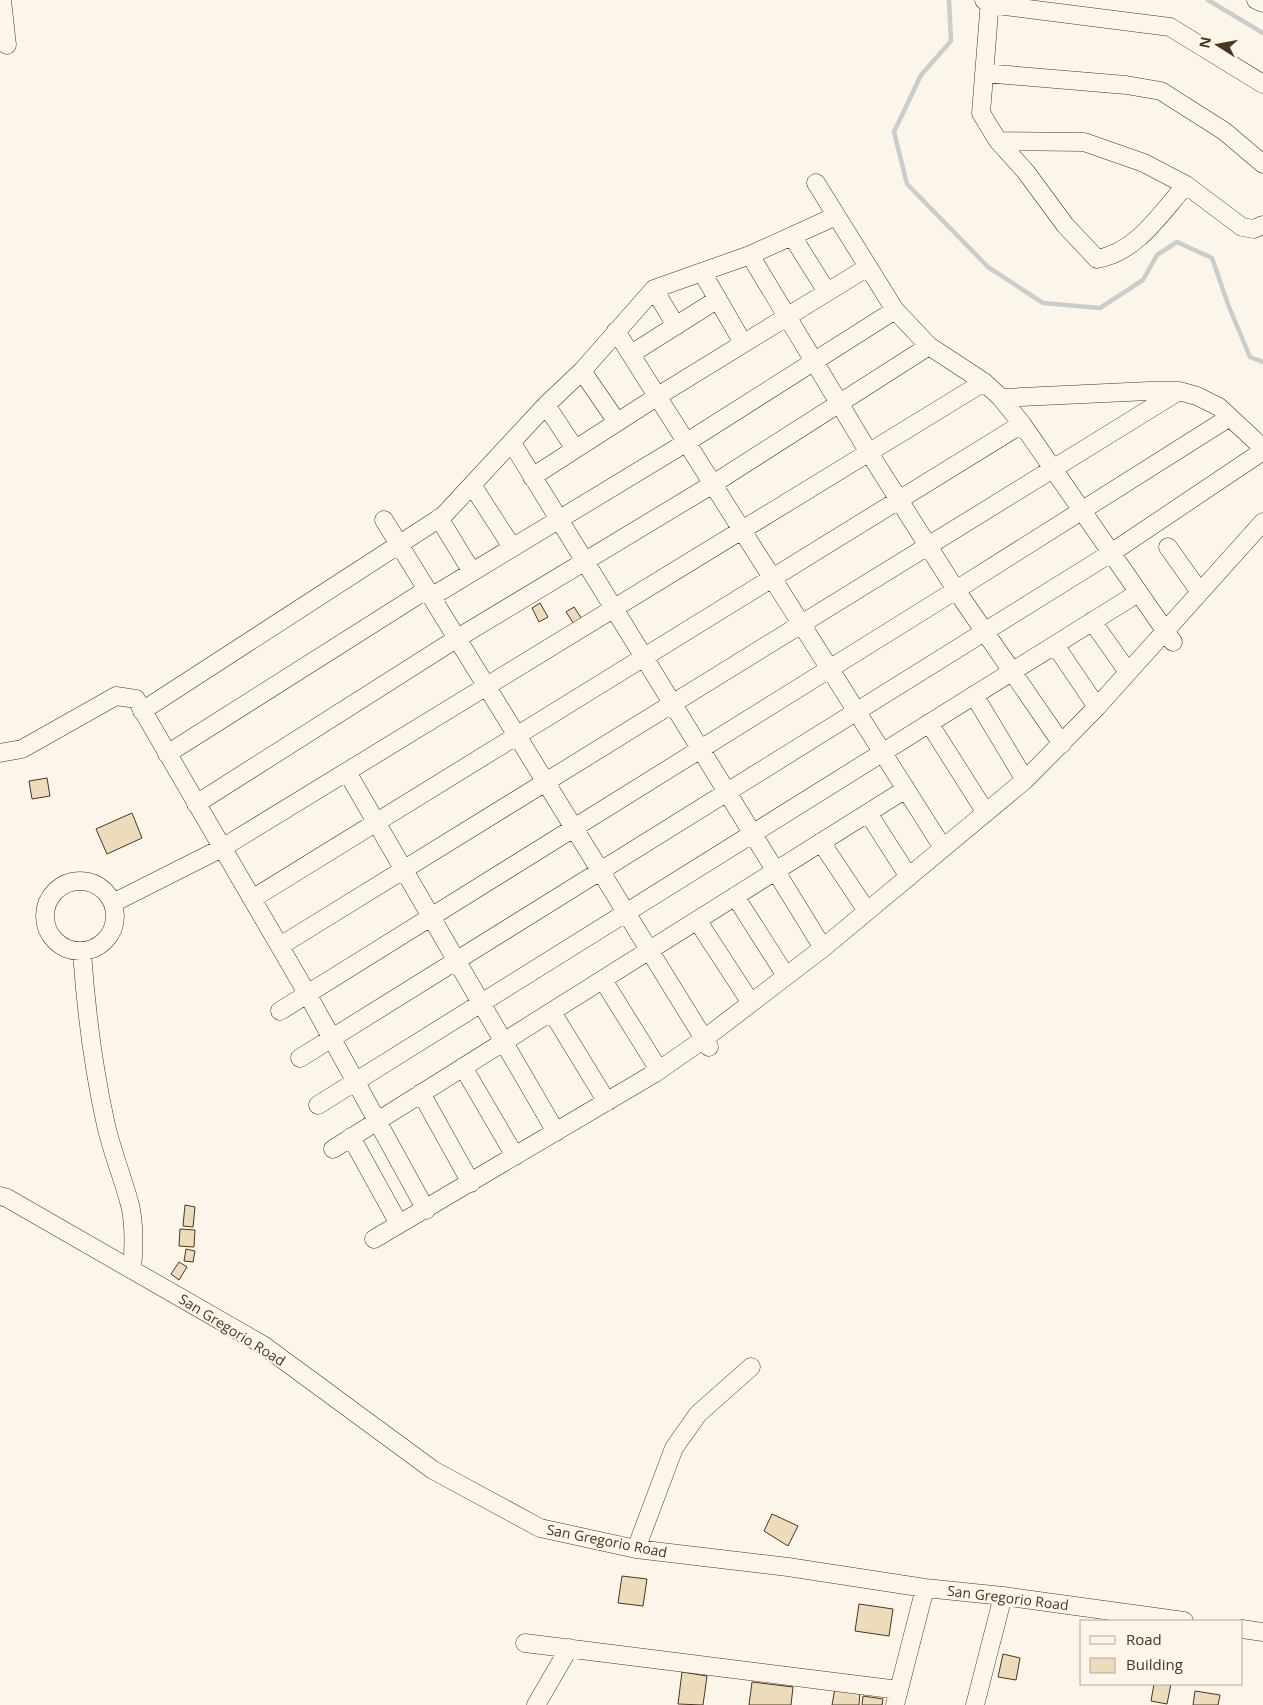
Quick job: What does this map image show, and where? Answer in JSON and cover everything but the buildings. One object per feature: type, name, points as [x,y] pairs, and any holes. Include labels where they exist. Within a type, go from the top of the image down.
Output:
[{"type":"street","points":[[2,0],[7,45]]},
{"type":"street","points":[[1256,0],[1263,3]]},
{"type":"street","points":[[1186,185],[1134,244],[1112,257],[1097,259],[1066,225],[1026,172],[998,141],[981,113],[988,1],[1170,26],[1263,84]]},
{"type":"street","points":[[984,73],[1126,85],[1161,92],[1224,131],[1263,164]]},
{"type":"street","points":[[998,141],[1084,142],[1144,163],[1186,185],[1242,227],[1254,229],[1263,225]]},
{"type":"street","points":[[816,183],[895,310],[929,346],[984,382],[1001,398],[1022,424],[1168,637]]},
{"type":"street","points":[[142,711],[439,518],[546,405],[582,371],[654,289],[750,255],[836,216]]},
{"type":"street","points":[[792,236],[827,292]]},
{"type":"street","points":[[750,255],[868,451],[956,590],[1062,744]]},
{"type":"street","points":[[532,476],[868,267]]},
{"type":"street","points":[[702,272],[743,343]]},
{"type":"street","points":[[654,289],[676,326]]},
{"type":"street","points":[[631,354],[718,299]]},
{"type":"street","points":[[167,754],[429,593],[472,572],[687,442],[895,310]]},
{"type":"street","points":[[616,331],[943,848]]},
{"type":"street","points":[[196,804],[456,639],[713,484],[929,346]]},
{"type":"street","points":[[582,371],[616,422]]},
{"type":"street","points":[[114,903],[222,848],[486,688],[868,451],[984,382]]},
{"type":"street","points":[[300,1058],[1111,553],[1263,450],[1219,407],[1204,399],[1179,391],[1001,398]]},
{"type":"street","points":[[280,946],[1179,391]]},
{"type":"street","points":[[546,405],[575,450]]},
{"type":"street","points":[[280,1012],[1082,512],[1230,417]]},
{"type":"street","points":[[252,899],[1022,424]]},
{"type":"street","points":[[512,443],[751,834],[823,948]]},
{"type":"street","points":[[472,485],[512,548]]},
{"type":"street","points":[[439,518],[472,572]]},
{"type":"street","points":[[384,520],[544,783],[707,1044]]},
{"type":"street","points":[[374,1239],[426,1210],[659,1070],[707,1044],[751,1003],[823,948],[1026,780],[1128,672],[1168,637],[1200,592],[1263,522]]},
{"type":"street","points":[[1168,547],[1200,592]]},
{"type":"street","points":[[318,1105],[1138,593]]},
{"type":"street","points":[[1092,621],[1128,672]]},
{"type":"street","points":[[1055,645],[1097,707]]},
{"type":"street","points":[[974,695],[1026,780]]},
{"type":"street","points":[[0,753],[22,750],[116,696],[136,699],[308,995],[426,1210]]},
{"type":"street","points":[[930,723],[986,813]]},
{"type":"street","points":[[348,772],[480,1004],[556,1132]]},
{"type":"street","points":[[333,1149],[906,789]]},
{"type":"street","points":[[868,813],[909,877]]},
{"type":"street","points":[[821,842],[867,911]]},
{"type":"street","points":[[71,881],[88,881],[104,889],[114,903],[115,920],[110,935],[98,947],[82,952],[65,948],[51,937],[45,921],[46,904],[56,889],[71,881]]},
{"type":"street","points":[[735,896],[786,976]]},
{"type":"street","points":[[697,920],[751,1003]]},
{"type":"street","points":[[82,952],[86,1013],[106,1128],[130,1207],[134,1241],[132,1270]]},
{"type":"street","points":[[603,980],[659,1070]]},
{"type":"street","points":[[552,1012],[607,1102]]},
{"type":"street","points":[[463,1067],[515,1156]]},
{"type":"street","points":[[421,1093],[470,1183]]},
{"type":"street","points":[[351,1137],[399,1224]]},
{"type":"street","name":"San Gregorio Road","points":[[0,1196],[7,1198],[263,1345],[433,1470],[540,1528],[636,1549],[788,1567],[925,1588],[1003,1596],[1177,1620]]},
{"type":"street","points":[[636,1549],[674,1448],[698,1414],[750,1367]]},
{"type":"street","points":[[525,1643],[897,1698],[925,1588]]},
{"type":"street","points":[[975,1705],[1003,1596]]},
{"type":"street","points":[[1243,1629],[1263,1632]]},
{"type":"street","points":[[536,1705],[569,1648]]},
{"type":"waterway","points":[[949,0],[951,41],[921,75],[894,132],[907,184],[988,267],[1043,303],[1100,308],[1143,280],[1157,255],[1177,242],[1212,258],[1229,307],[1250,357],[1263,362]]},
{"type":"waterway","points":[[1208,0],[1263,33]]}]
